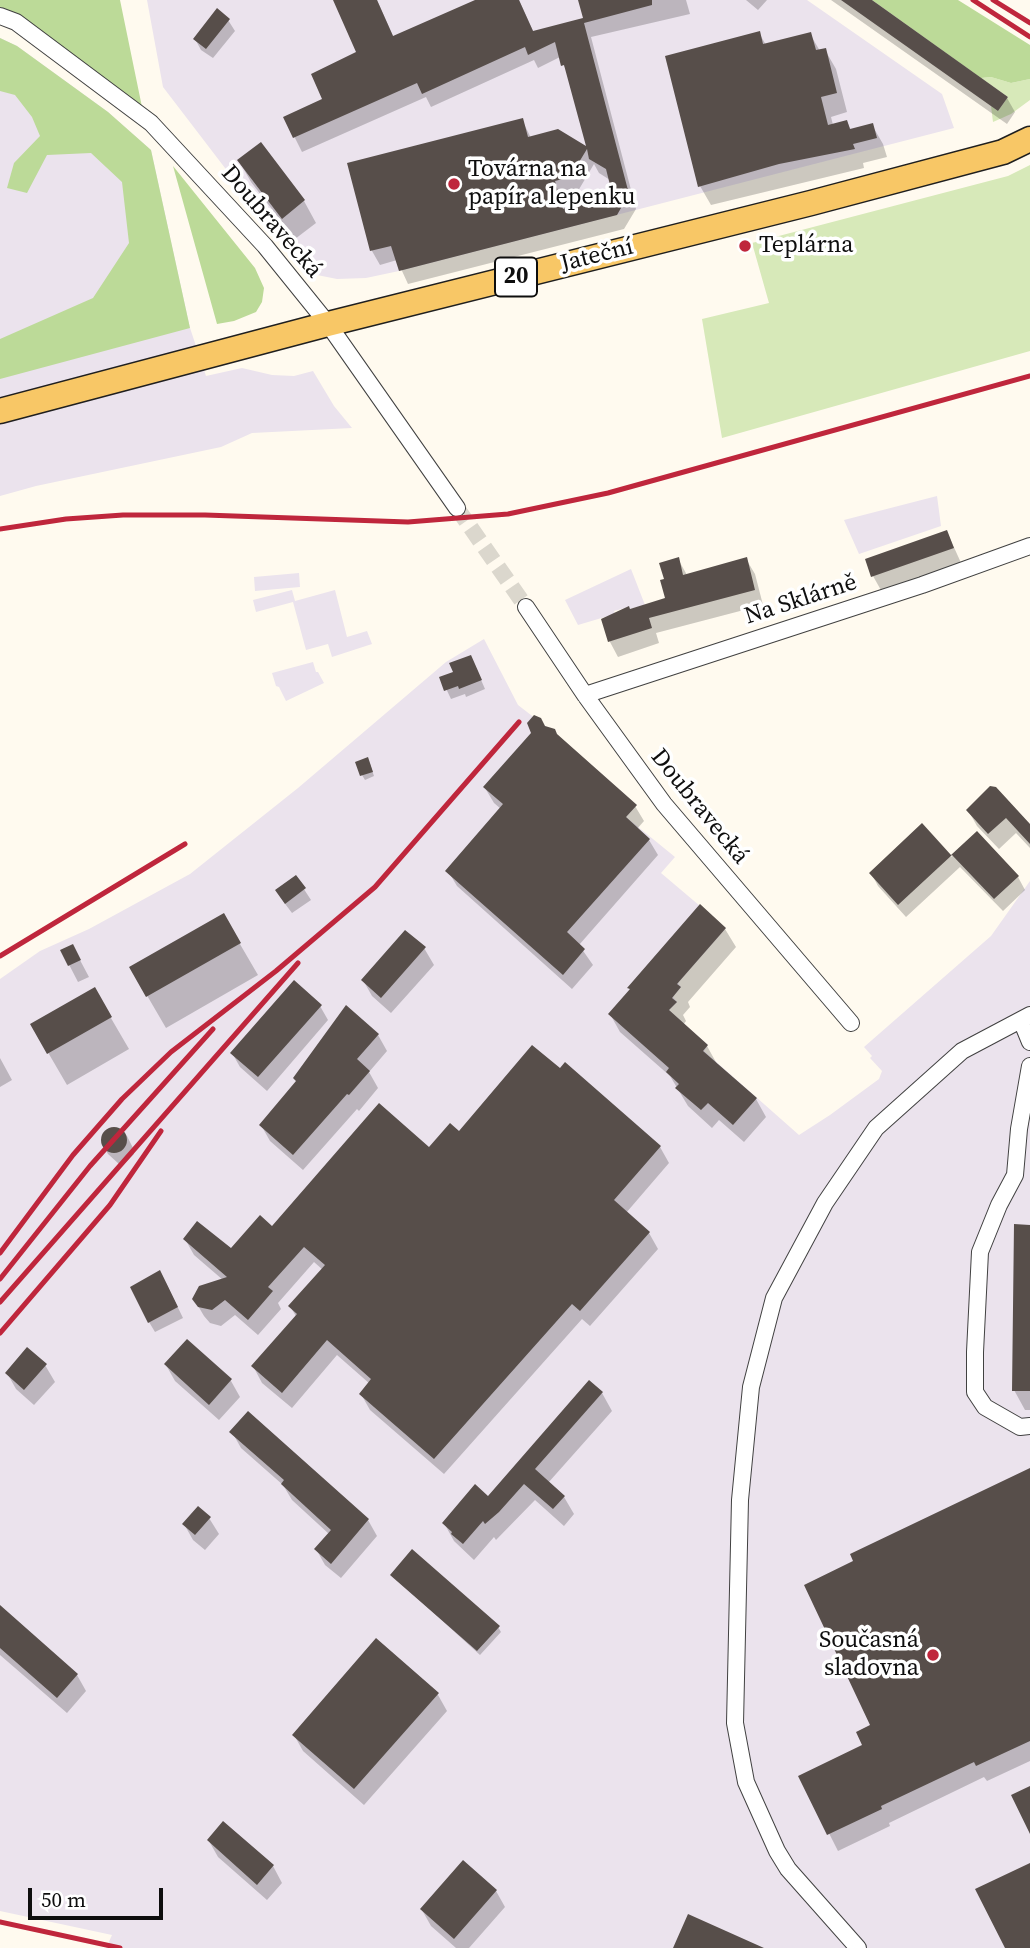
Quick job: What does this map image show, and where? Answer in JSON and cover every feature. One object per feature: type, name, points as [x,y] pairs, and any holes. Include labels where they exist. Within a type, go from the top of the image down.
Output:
[{"type":"main road","name":"Jateční","points":[[0,411],[328,324],[811,203],[1003,152],[1030,139]]},
{"type":"street","name":"Doubravecká","points":[[0,16],[16,22],[151,123],[265,246],[328,324],[457,508]]},
{"type":"street","name":"Na Sklárně","points":[[585,695],[910,589],[1030,546]]},
{"type":"street","name":"Doubravecká","points":[[526,607],[585,695],[664,804],[850,1023]]},
{"type":"street","points":[[858,1948],[788,1869],[746,1782],[735,1723],[740,1500],[751,1387],[774,1298],[825,1203],[876,1128],[962,1051],[1026,1017],[1030,1042]]},
{"type":"street","points":[[1030,1066],[1015,1175],[999,1205],[980,1252],[975,1392],[985,1407],[1020,1427],[1030,1426]]},
{"type":"shaded area","points":[[147,0],[807,0],[942,94],[954,128],[399,271],[366,278],[337,279],[317,275],[300,266],[163,87]]},
{"type":"shaded area","points":[[0,38],[17,46],[108,112],[151,150],[190,328],[206,376],[242,368],[272,375],[294,376],[313,371],[334,406],[352,428],[252,433],[221,447],[0,496]]},
{"type":"shaded area","points":[[937,496],[941,526],[859,554],[844,520]]},
{"type":"shaded area","points":[[631,569],[645,605],[614,611],[615,614],[578,625],[565,600]]},
{"type":"shaded area","points":[[299,573],[300,587],[255,591],[254,577]]},
{"type":"shaded area","points":[[292,590],[295,601],[335,590],[347,637],[367,631],[372,644],[332,657],[328,644],[306,650],[293,602],[256,612],[253,600]]},
{"type":"shaded area","points":[[484,639],[518,705],[562,739],[637,805],[626,817],[675,857],[661,873],[726,928],[678,983],[681,987],[673,997],[677,1002],[669,1010],[708,1045],[704,1051],[799,1135],[879,1079],[882,1071],[864,1047],[991,936],[1030,881],[1030,1948],[106,1948],[112,1935],[0,1911],[0,979],[40,951],[89,929],[190,874],[298,788],[446,662]]},
{"type":"shaded area","points":[[313,662],[324,683],[286,701],[276,686],[272,673]]},
{"type":"green space","points":[[0,0],[120,0],[142,107],[20,15],[0,7]]},
{"type":"green space","points":[[872,0],[958,0],[1030,45],[1030,79],[1011,83],[991,77],[981,78]]},
{"type":"green space","points":[[0,38],[17,46],[108,112],[151,150],[190,328],[0,379],[0,339],[93,298],[129,243],[122,182],[91,153],[47,155],[27,193],[7,188],[14,163],[40,136],[32,117],[15,95],[0,91]]},
{"type":"green space","points":[[991,77],[1011,83],[1030,79],[1030,100],[1011,114],[993,122],[991,106],[998,111],[1008,97],[981,78]]},
{"type":"green space","points":[[1030,165],[1030,351],[722,438],[702,319],[769,303],[752,243],[1008,176]]},
{"type":"green space","points":[[173,166],[255,268],[264,288],[262,302],[256,312],[234,321],[217,324]]},
{"type":"building","points":[[333,0],[377,0],[393,36],[475,0],[519,0],[533,31],[583,18],[578,0],[652,0],[652,5],[584,23],[629,194],[617,215],[399,271],[391,246],[370,251],[347,163],[523,118],[528,137],[558,129],[586,146],[555,42],[528,55],[525,47],[422,94],[417,83],[293,138],[283,117],[322,99],[311,74],[356,52]],"holes":[[[587,149],[589,159],[606,169],[614,201],[588,208],[586,203],[563,209],[555,181],[570,177]]]},
{"type":"building","points":[[841,0],[872,0],[1008,97],[998,111]]},
{"type":"building","points":[[217,8],[230,19],[206,49],[193,39]]},
{"type":"building","points":[[760,31],[763,44],[811,32],[816,50],[826,48],[837,93],[821,97],[828,125],[847,120],[850,129],[873,123],[877,138],[853,144],[855,149],[779,164],[698,187],[665,56]]},
{"type":"building","points":[[261,142],[305,200],[282,219],[237,160]]},
{"type":"building","points":[[947,530],[954,548],[871,577],[865,559]]},
{"type":"building","points":[[679,557],[683,575],[747,557],[755,590],[649,618],[652,628],[608,642],[601,619],[629,606],[630,609],[665,598],[660,580],[664,579],[659,563]]},
{"type":"building","points":[[471,655],[482,680],[459,689],[458,686],[444,691],[439,677],[453,672],[449,663]]},
{"type":"building","points":[[534,715],[541,718],[545,726],[555,729],[557,734],[637,805],[626,817],[650,839],[567,932],[585,949],[563,975],[445,871],[503,804],[483,787],[531,733],[527,723]]},
{"type":"building","points":[[368,757],[373,772],[360,776],[355,762]]},
{"type":"building","points":[[990,786],[996,787],[1030,824],[1030,844],[1006,818],[988,834],[966,810]]},
{"type":"building","points":[[922,823],[951,855],[977,831],[1019,876],[994,899],[952,855],[898,905],[869,873]]},
{"type":"building","points":[[296,875],[306,888],[285,904],[275,890]]},
{"type":"building","points":[[700,904],[726,928],[677,984],[681,987],[672,998],[677,1002],[669,1010],[708,1045],[703,1051],[757,1098],[733,1125],[708,1103],[701,1110],[675,1088],[679,1084],[666,1072],[669,1068],[608,1014],[630,989],[627,988]]},
{"type":"building","points":[[224,913],[241,943],[146,997],[129,967]]},
{"type":"building","points":[[405,930],[426,947],[381,998],[361,980]]},
{"type":"building","points":[[73,944],[81,960],[68,966],[60,950]]},
{"type":"building","points":[[294,980],[322,1005],[258,1077],[230,1053]]},
{"type":"building","points":[[95,987],[112,1017],[47,1054],[30,1024]]},
{"type":"building","points":[[346,1005],[379,1034],[357,1059],[370,1071],[293,1155],[259,1125],[296,1081],[293,1078]]},
{"type":"building","points":[[532,1045],[560,1068],[565,1062],[661,1146],[614,1200],[650,1232],[580,1311],[572,1304],[434,1459],[359,1394],[371,1379],[327,1340],[282,1393],[251,1366],[297,1314],[288,1306],[325,1265],[304,1247],[268,1287],[273,1291],[248,1320],[225,1300],[212,1310],[198,1307],[192,1299],[199,1286],[227,1277],[183,1239],[197,1221],[231,1248],[260,1215],[272,1226],[379,1103],[429,1147],[450,1123],[459,1131]]},
{"type":"building","points":[[114,1127],[123,1131],[127,1140],[123,1149],[114,1153],[105,1149],[101,1140],[105,1131]]},
{"type":"building","points":[[1014,1224],[1030,1225],[1030,1391],[1012,1391]]},
{"type":"building","points":[[160,1270],[178,1307],[148,1323],[130,1287]]},
{"type":"building","points":[[187,1339],[232,1379],[209,1405],[164,1364]]},
{"type":"building","points":[[27,1347],[47,1364],[24,1390],[5,1373]]},
{"type":"building","points":[[589,1380],[603,1392],[535,1469],[565,1496],[553,1509],[524,1484],[499,1512],[485,1524],[483,1521],[463,1544],[442,1523],[475,1484],[488,1496]]},
{"type":"building","points":[[248,1411],[369,1519],[331,1564],[314,1549],[331,1530],[281,1484],[284,1480],[229,1432]]},
{"type":"building","name":"Současná sladovna","points":[[1030,1468],[1030,1741],[976,1766],[974,1762],[827,1835],[798,1776],[862,1745],[856,1732],[870,1725],[804,1585],[853,1561],[850,1554]]},
{"type":"building","points":[[198,1506],[211,1517],[195,1535],[182,1524]]},
{"type":"building","points":[[412,1549],[500,1626],[477,1651],[390,1575]]},
{"type":"building","points":[[0,1605],[78,1674],[57,1698],[0,1648]]},
{"type":"building","points":[[376,1638],[439,1693],[354,1789],[292,1735]]},
{"type":"building","points":[[1030,1786],[1030,1834],[1011,1795]]},
{"type":"building","points":[[223,1821],[274,1865],[257,1885],[207,1840]]},
{"type":"building","points":[[463,1860],[497,1890],[454,1939],[420,1909]]},
{"type":"building","points":[[1030,1863],[1030,1948],[1005,1948],[975,1889]]},
{"type":"building","points":[[688,1914],[764,1948],[673,1948]]},
{"type":"tunnel","points":[[457,508],[526,607]]},
{"type":"railway","points":[[973,0],[1030,37]]},
{"type":"railway","points":[[993,0],[1030,23]]},
{"type":"railway","points":[[0,529],[66,519],[123,515],[408,522],[508,514],[608,493],[1030,376]]},
{"type":"railway","points":[[0,1253],[73,1155],[122,1099],[171,1052],[276,971],[375,887],[519,722]]},
{"type":"railway","points":[[0,956],[185,844]]},
{"type":"railway","points":[[0,1302],[298,963]]},
{"type":"railway","points":[[0,1279],[90,1166],[213,1029]]},
{"type":"railway","points":[[0,1333],[110,1205],[161,1131]]},
{"type":"railway","points":[[0,1922],[120,1948]]},
{"type":"place","name":"Továrna na papír a lepenku","points":[[454,184]]},
{"type":"place","name":"Teplárna","points":[[745,246]]},
{"type":"place","name":"Současná sladovna","points":[[933,1655]]}]
